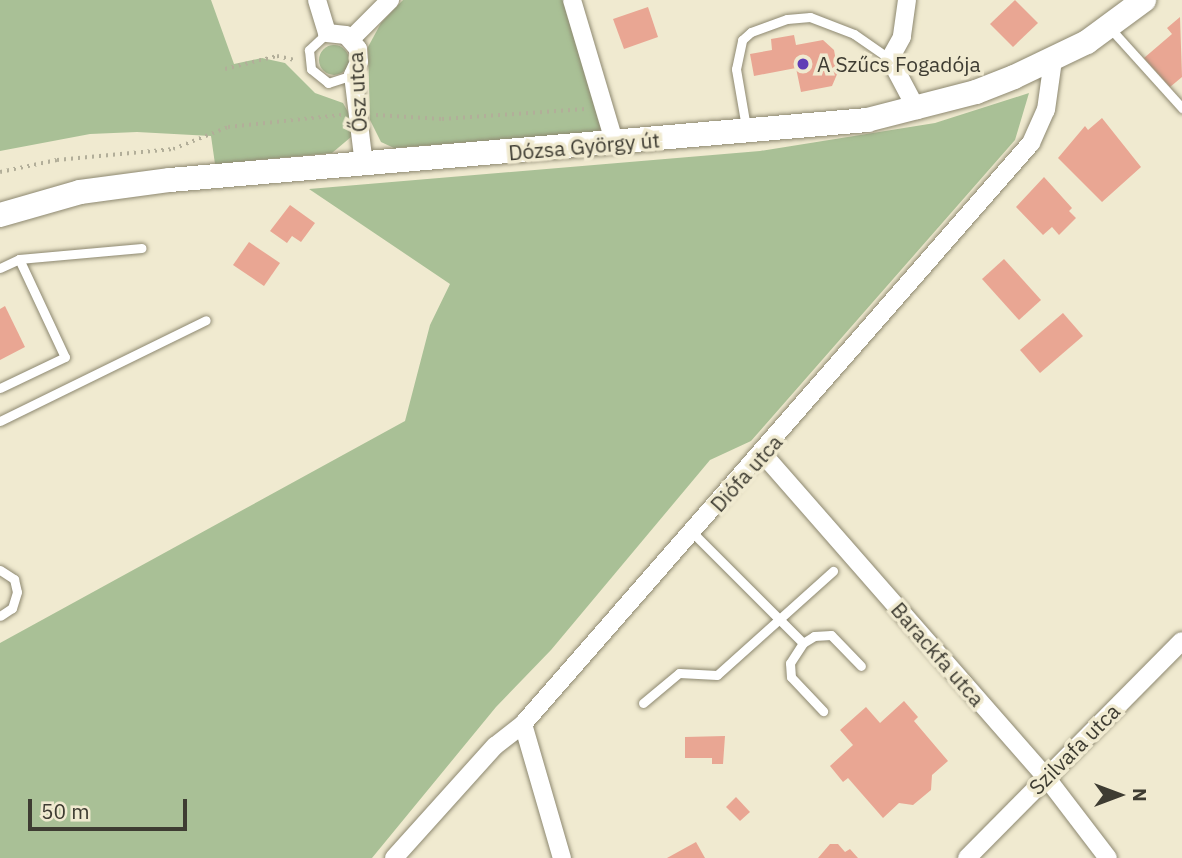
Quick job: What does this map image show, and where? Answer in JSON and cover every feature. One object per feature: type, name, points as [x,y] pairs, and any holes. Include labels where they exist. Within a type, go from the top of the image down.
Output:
[{"type":"main road","name":"Dózsa György út","points":[[0,215],[80,192],[170,180],[615,144],[867,120],[916,110],[976,92],[1053,60],[1109,26],[1144,0]]},
{"type":"street","name":"Ősz utca","points":[[317,0],[327,33],[352,38],[359,62],[353,75],[364,165]]},
{"type":"street","points":[[352,38],[390,0]]},
{"type":"street","points":[[572,0],[608,107],[615,144]]},
{"type":"street","points":[[906,0],[902,37],[890,59],[916,110]]},
{"type":"street","name":"Diófa utca","points":[[394,858],[495,746],[523,724],[763,454],[1031,143],[1049,97],[1053,60]]},
{"type":"street","name":"Barackfa utca","points":[[763,454],[1046,778],[1108,858]]},
{"type":"street","name":"Szilvafa utca","points":[[967,858],[1182,641]]},
{"type":"street","points":[[523,724],[562,858]]},
{"type":"lane","points":[[747,130],[736,69],[741,40],[751,32],[787,19],[810,18],[854,34],[890,59]]},
{"type":"lane","points":[[1109,26],[1182,108]]},
{"type":"lane","points":[[327,33],[309,50],[309,64],[328,83],[353,75]]},
{"type":"lane","points":[[0,268],[19,259],[142,247]]},
{"type":"lane","points":[[0,388],[65,357],[19,259]]},
{"type":"lane","points":[[0,421],[206,320]]},
{"type":"lane","points":[[692,532],[782,617],[803,643]]},
{"type":"lane","points":[[0,570],[14,579],[17,592],[12,608],[0,616]]},
{"type":"lane","points":[[643,703],[679,673],[717,675],[833,571]]},
{"type":"lane","points":[[823,711],[791,677],[790,663],[803,643],[814,636],[831,635],[861,666]]},
{"type":"path","points":[[225,69],[277,56],[309,64]]},
{"type":"path","points":[[0,172],[57,160],[162,151],[196,143],[228,127],[356,113],[442,119],[608,107]]},
{"type":"green space","points":[[0,0],[211,0],[234,64],[262,58],[285,63],[315,93],[343,103],[352,119],[351,137],[332,153],[215,164],[211,136],[137,132],[90,134],[0,151]]},
{"type":"green space","points":[[403,0],[564,0],[604,127],[596,132],[394,148],[381,142],[370,120],[368,47],[381,23]]},
{"type":"green space","points":[[334,45],[344,50],[349,60],[344,70],[334,75],[324,70],[319,60],[324,50]]},
{"type":"green space","points":[[1029,93],[1015,140],[751,441],[710,460],[551,650],[496,707],[372,858],[0,858],[0,643],[405,421],[430,325],[450,284],[309,189],[760,151],[935,123]]},
{"type":"building","points":[[1015,0],[1038,23],[1013,47],[990,24]]},
{"type":"building","points":[[648,7],[658,37],[624,49],[613,19]]},
{"type":"building","points":[[1180,17],[1182,77],[1170,87],[1144,58],[1172,34],[1167,28]]},
{"type":"building","points":[[794,35],[796,45],[823,40],[834,50],[838,72],[832,86],[801,92],[796,68],[754,76],[750,54],[772,50],[771,39]]},
{"type":"building","points":[[1102,118],[1141,167],[1102,202],[1058,158],[1085,126],[1088,130]]},
{"type":"building","points":[[1044,177],[1072,208],[1069,211],[1076,218],[1059,235],[1052,227],[1043,235],[1016,207]]},
{"type":"building","points":[[290,205],[315,223],[301,242],[292,236],[287,243],[270,231]]},
{"type":"building","points":[[249,242],[280,263],[264,286],[233,265]]},
{"type":"building","points":[[1004,259],[1041,300],[1019,320],[982,279]]},
{"type":"building","points":[[5,306],[25,347],[0,360],[0,309]]},
{"type":"building","points":[[1063,313],[1083,336],[1040,373],[1020,350]]},
{"type":"building","points":[[904,701],[918,717],[914,721],[948,761],[932,775],[931,790],[913,805],[899,803],[883,818],[848,778],[843,782],[830,766],[853,745],[840,730],[866,707],[880,723]]},
{"type":"building","points":[[725,736],[723,764],[712,764],[712,758],[685,758],[685,737]]},
{"type":"building","points":[[736,797],[750,812],[740,821],[726,807]]},
{"type":"building","points":[[696,842],[705,858],[667,858]]},
{"type":"building","points":[[830,844],[838,844],[845,852],[850,849],[858,858],[818,858]]},
{"type":"place","name":"A Szűcs Fogadója","points":[[803,64]]}]
